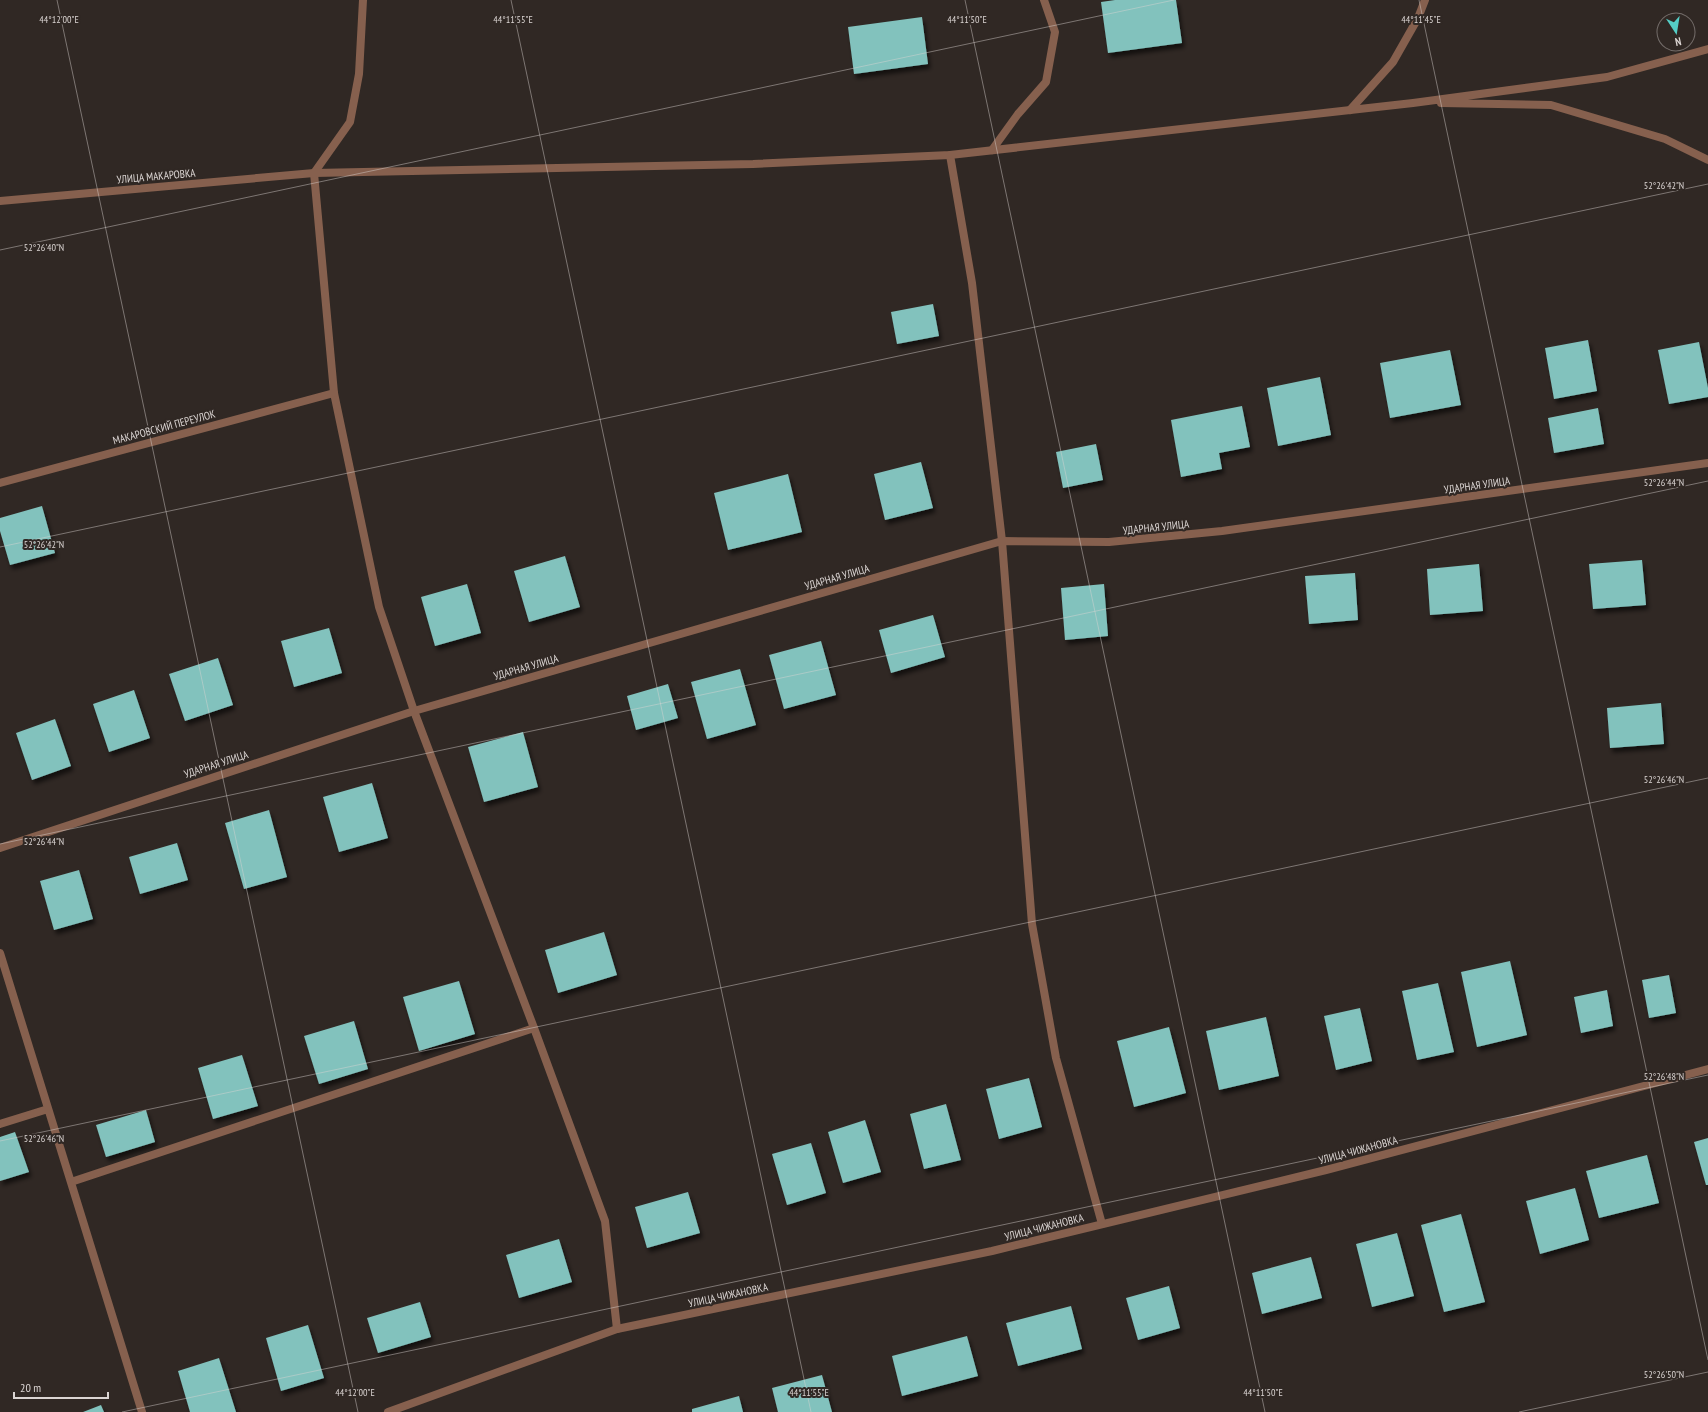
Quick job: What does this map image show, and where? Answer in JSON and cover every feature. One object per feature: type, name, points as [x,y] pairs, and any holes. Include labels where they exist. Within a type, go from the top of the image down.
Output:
[{"type":"street","points":[[363,0],[359,74],[350,122],[314,173],[334,393],[380,607],[414,711],[605,1221],[617,1329]]},
{"type":"street","points":[[992,150],[1018,114],[1046,82],[1055,32],[1044,0]]},
{"type":"street","points":[[1350,110],[1393,62],[1418,18],[1425,0]]},
{"type":"street","points":[[1413,103],[1607,77],[1708,49]]},
{"type":"street","points":[[1413,103],[1551,105],[1665,139],[1708,160]]},
{"type":"street","name":"УЛИЦА МАКАРОВКА","points":[[0,201],[314,173],[753,164],[950,155],[1413,103]]},
{"type":"street","points":[[950,155],[972,283],[1002,541],[1032,924],[1056,1058],[1102,1224]]},
{"type":"street","name":"МАКАРОВСКИЙ ПЕРЕУЛОК","points":[[0,483],[334,393]]},
{"type":"street","name":"УДАРНАЯ УЛИЦА","points":[[0,848],[414,711],[1002,541],[1109,542],[1222,531],[1708,463]]},
{"type":"street","points":[[0,953],[142,1412]]},
{"type":"street","points":[[71,1182],[534,1028]]},
{"type":"street","name":"УЛИЦА ЧИЖАНОВКА","points":[[388,1412],[617,1329],[992,1251],[1326,1170],[1708,1069]]},
{"type":"street","points":[[0,1124],[48,1109]]},
{"type":"building","points":[[1115,0],[1176,0],[1182,43],[1108,53],[1101,2]]},
{"type":"building","points":[[922,17],[928,64],[854,74],[848,27]]},
{"type":"building","points":[[933,304],[939,336],[897,344],[891,312]]},
{"type":"building","points":[[1588,340],[1597,391],[1554,399],[1545,348]]},
{"type":"building","points":[[1699,342],[1708,388],[1708,397],[1669,404],[1658,350]]},
{"type":"building","points":[[1450,350],[1461,405],[1390,418],[1380,363]]},
{"type":"building","points":[[1320,377],[1331,435],[1278,446],[1267,388]]},
{"type":"building","points":[[1242,406],[1250,447],[1219,453],[1222,469],[1181,477],[1171,420]]},
{"type":"building","points":[[1598,408],[1604,444],[1554,453],[1548,418]]},
{"type":"building","points":[[1096,444],[1103,480],[1063,488],[1056,452]]},
{"type":"building","points":[[921,462],[933,508],[885,520],[874,474]]},
{"type":"building","points":[[788,474],[802,532],[728,550],[714,493]]},
{"type":"building","points":[[42,506],[55,553],[10,565],[0,531],[0,518]]},
{"type":"building","points":[[565,556],[580,607],[529,622],[514,571]]},
{"type":"building","points":[[1642,560],[1646,605],[1593,609],[1589,564]]},
{"type":"building","points":[[1479,564],[1483,611],[1430,615],[1427,569]]},
{"type":"building","points":[[1355,573],[1358,620],[1309,624],[1305,576]]},
{"type":"building","points":[[467,584],[481,633],[435,646],[421,597]]},
{"type":"building","points":[[1104,584],[1108,636],[1065,640],[1061,588]]},
{"type":"building","points":[[933,615],[945,657],[891,673],[879,630]]},
{"type":"building","points":[[329,628],[342,673],[294,687],[281,641]]},
{"type":"building","points":[[821,641],[836,695],[784,709],[769,655]]},
{"type":"building","points":[[218,658],[233,705],[185,721],[169,674]]},
{"type":"building","points":[[740,669],[756,725],[707,739],[691,682]]},
{"type":"building","points":[[668,684],[678,718],[636,730],[627,696]]},
{"type":"building","points":[[134,690],[150,738],[109,752],[93,704]]},
{"type":"building","points":[[1661,703],[1664,744],[1610,748],[1607,708]]},
{"type":"building","points":[[55,719],[71,766],[32,780],[16,733]]},
{"type":"building","points":[[523,732],[538,787],[484,802],[468,747]]},
{"type":"building","points":[[372,783],[388,838],[339,852],[323,797]]},
{"type":"building","points":[[269,810],[287,877],[244,889],[225,823]]},
{"type":"building","points":[[177,843],[188,880],[140,894],[129,857]]},
{"type":"building","points":[[79,870],[93,919],[54,930],[40,881]]},
{"type":"building","points":[[604,932],[617,975],[558,993],[545,950]]},
{"type":"building","points":[[1510,961],[1527,1035],[1477,1047],[1461,972]]},
{"type":"building","points":[[1669,975],[1676,1013],[1649,1018],[1642,980]]},
{"type":"building","points":[[459,981],[475,1034],[419,1051],[403,997]]},
{"type":"building","points":[[1438,983],[1454,1052],[1417,1060],[1402,991]]},
{"type":"building","points":[[1607,990],[1613,1026],[1581,1033],[1574,997]]},
{"type":"building","points":[[1360,1008],[1372,1061],[1336,1070],[1324,1016]]},
{"type":"building","points":[[1266,1017],[1279,1076],[1219,1090],[1206,1031]]},
{"type":"building","points":[[354,1021],[368,1069],[319,1084],[304,1036]]},
{"type":"building","points":[[1169,1027],[1186,1093],[1134,1107],[1117,1041]]},
{"type":"building","points":[[242,1055],[258,1106],[213,1119],[198,1068]]},
{"type":"building","points":[[1029,1078],[1042,1127],[999,1139],[986,1089]]},
{"type":"building","points":[[946,1104],[961,1160],[924,1169],[910,1114]]},
{"type":"building","points":[[146,1110],[155,1142],[106,1157],[96,1125]]},
{"type":"building","points":[[865,1120],[881,1172],[843,1183],[828,1132]]},
{"type":"building","points":[[15,1132],[29,1172],[0,1181],[0,1137]]},
{"type":"building","points":[[1708,1138],[1708,1185],[1706,1185],[1694,1142]]},
{"type":"building","points":[[811,1143],[826,1193],[787,1205],[772,1154]]},
{"type":"building","points":[[1647,1155],[1659,1203],[1599,1218],[1586,1171]]},
{"type":"building","points":[[1575,1188],[1589,1240],[1540,1254],[1526,1201]]},
{"type":"building","points":[[688,1192],[700,1233],[647,1248],[635,1207]]},
{"type":"building","points":[[1461,1214],[1485,1302],[1444,1312],[1421,1225]]},
{"type":"building","points":[[1397,1233],[1414,1296],[1372,1307],[1356,1244]]},
{"type":"building","points":[[559,1239],[572,1282],[519,1298],[506,1255]]},
{"type":"building","points":[[1311,1257],[1322,1298],[1262,1314],[1252,1273]]},
{"type":"building","points":[[1169,1286],[1180,1328],[1138,1340],[1126,1298]]},
{"type":"building","points":[[420,1302],[431,1337],[378,1353],[367,1318]]},
{"type":"building","points":[[1071,1306],[1082,1349],[1018,1366],[1006,1323]]},
{"type":"building","points":[[308,1325],[324,1378],[281,1391],[266,1338]]},
{"type":"building","points":[[967,1336],[978,1376],[902,1396],[892,1356]]},
{"type":"building","points":[[219,1358],[236,1412],[190,1412],[178,1371]]},
{"type":"building","points":[[822,1375],[832,1412],[778,1412],[772,1388]]},
{"type":"building","points":[[739,1396],[743,1412],[692,1412],[692,1409]]},
{"type":"building","points":[[101,1405],[104,1412],[83,1412]]}]
